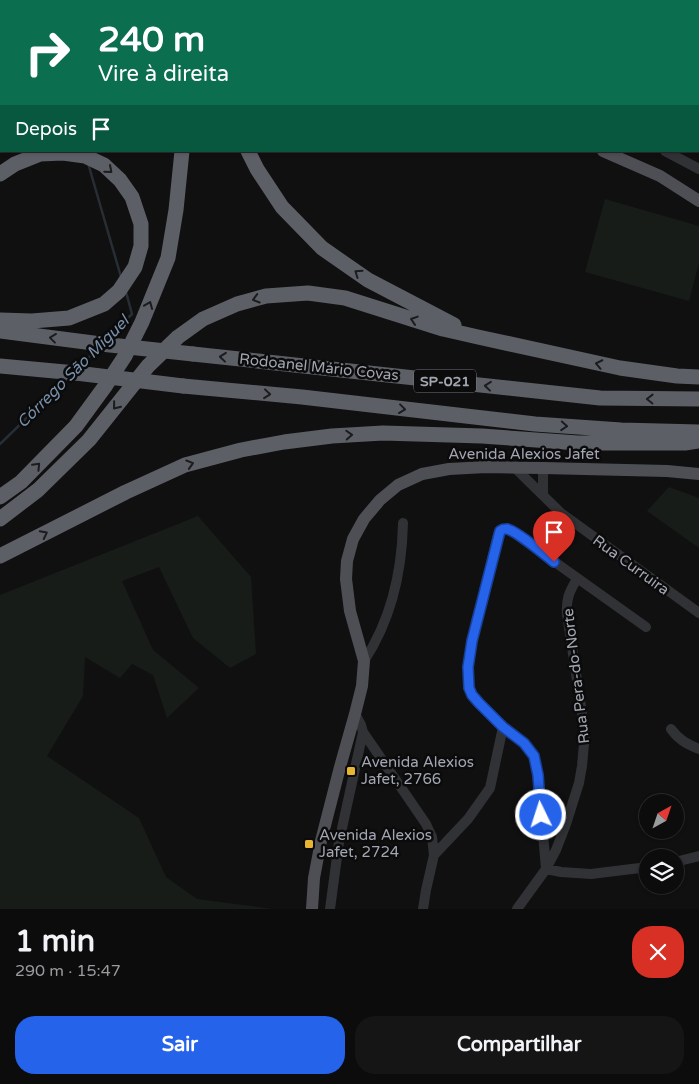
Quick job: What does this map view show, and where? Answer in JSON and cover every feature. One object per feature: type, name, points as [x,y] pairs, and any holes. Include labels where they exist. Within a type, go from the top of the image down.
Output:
[{"type":"highway","points":[[0,497],[21,482],[76,426],[125,356],[142,322],[168,258],[176,210],[182,152]]},
{"type":"highway","points":[[248,152],[256,169],[282,207],[322,248],[368,280],[478,337]]},
{"type":"highway","points":[[0,174],[15,164],[40,154],[63,153],[85,156],[104,165],[120,180],[132,197],[141,224],[141,246],[135,266],[119,291],[104,304],[69,318],[32,321],[0,320]]},
{"type":"highway","points":[[0,519],[38,490],[89,440],[148,366],[178,337],[203,319],[237,304],[266,296],[308,293],[345,298],[443,329],[478,337],[620,368],[699,377]]},
{"type":"highway","name":"Rodoanel Mário Covas","points":[[0,331],[101,344],[600,398],[699,399]]},
{"type":"highway","name":"SP-021","points":[[0,366],[302,397],[535,424],[622,430],[699,432]]},
{"type":"highway","points":[[0,556],[126,492],[185,465],[241,450],[284,442],[332,436],[383,433],[482,436],[578,442],[699,442]]},
{"type":"main road","points":[[605,152],[660,176],[699,201]]},
{"type":"main road","name":"Avenida Alexios Jafet","points":[[312,909],[314,878],[321,841],[362,686],[364,661],[350,610],[346,579],[347,561],[353,539],[364,519],[380,500],[398,485],[422,474],[449,469],[543,468],[667,471],[699,474]]},
{"type":"street","points":[[667,152],[699,169]]},
{"type":"street","name":"Rua Curruira","points":[[515,468],[561,513],[699,613]]},
{"type":"street","points":[[543,468],[543,495]]},
{"type":"street","name":"Avenida Alexios Jafet","points":[[364,661],[378,638],[392,598],[399,569],[403,523]]},
{"type":"street","points":[[639,868],[591,874],[546,869],[536,761],[531,750],[503,727],[472,695],[469,688],[468,667],[472,641],[498,535],[502,529],[510,530],[529,542],[646,627]]},
{"type":"street","name":"Rua Pera-do-Norte","points":[[517,909],[546,869],[556,850],[579,783],[585,733],[566,602],[578,579]]},
{"type":"street","points":[[356,714],[363,732],[426,824],[432,837],[434,854],[423,909]]},
{"type":"street","points":[[434,854],[468,819],[490,788],[503,727]]},
{"type":"street","points":[[671,729],[677,737],[699,749]]},
{"type":"street","points":[[330,909],[339,842],[363,732]]},
{"type":"street","points":[[684,860],[699,856]]},
{"type":"shaded area","points":[[605,199],[699,226],[699,263],[689,301],[585,272]]},
{"type":"shaded area","points":[[669,487],[699,498],[699,548],[647,511]]},
{"type":"shaded area","points":[[198,516],[251,577],[256,654],[230,668],[193,638],[159,567],[122,581],[153,650],[199,688],[167,718],[153,675],[132,664],[120,678],[85,657],[83,696],[47,756],[139,818],[166,877],[197,899],[273,909],[0,909],[0,595]]},
{"type":"waterway","name":"Córrego São Miguel","points":[[88,163],[121,277]]},
{"type":"waterway","name":"Córrego São Miguel","points":[[108,338],[132,314],[126,292]]},
{"type":"waterway","name":"Córrego São Miguel","points":[[78,368],[97,349]]},
{"type":"waterway","name":"Córrego São Miguel","points":[[0,444],[67,379]]},
{"type":"place","name":"Avenida Alexios Jafet, 2766","points":[[351,771]]},
{"type":"place","name":"Avenida Alexios Jafet, 2724","points":[[309,844]]},
{"type":"route","points":[[541,815],[538,769],[534,756],[524,743],[503,727],[472,695],[468,682],[468,667],[472,641],[500,531],[502,529],[510,530],[554,562]]}]
